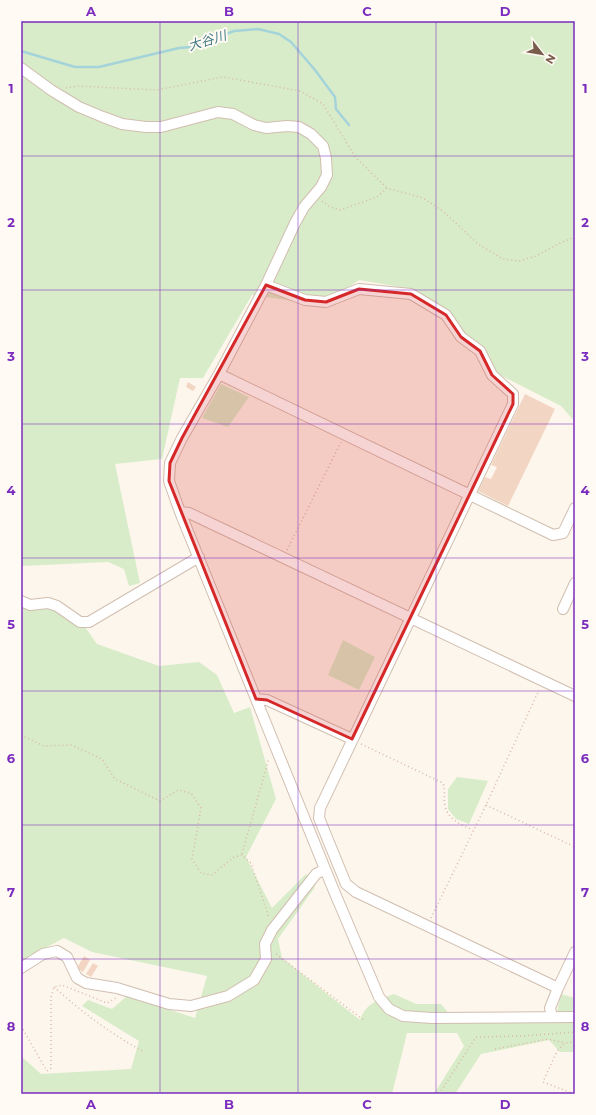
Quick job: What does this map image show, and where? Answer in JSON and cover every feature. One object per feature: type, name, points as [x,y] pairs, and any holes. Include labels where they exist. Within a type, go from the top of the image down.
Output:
[{"type":"street","points":[[21,68],[51,90],[78,107],[122,124],[161,127],[218,112],[233,114],[254,125],[266,128],[286,126],[299,127],[311,134],[323,146],[326,158],[327,175],[321,187],[304,207],[295,223],[266,285],[219,374],[182,438],[170,463],[169,481],[180,512],[325,869],[379,997],[389,1009],[403,1016],[432,1018],[575,1017]]},
{"type":"street","points":[[266,285],[305,300],[326,302],[359,288],[411,294],[446,315],[461,337],[480,351],[492,375],[513,394],[513,404],[320,808],[319,818],[346,884],[356,892],[558,988]]},
{"type":"street","points":[[219,374],[469,496],[553,535],[563,533],[575,508]]},
{"type":"street","points":[[180,512],[189,513],[575,696]]},
{"type":"street","points":[[21,601],[30,606],[48,603],[57,606],[80,622],[89,622],[199,557]]},
{"type":"street","points":[[563,609],[575,583]]},
{"type":"street","points":[[256,699],[267,700],[352,740]]},
{"type":"street","points":[[21,968],[43,954],[57,951],[67,957],[78,978],[86,983],[117,988],[169,1004],[191,1006],[228,996],[254,980],[266,959],[265,944],[272,930],[316,874],[325,869]]},
{"type":"street","points":[[552,1017],[550,1008],[575,952]]},
{"type":"path","points":[[314,196],[330,207],[340,210],[377,197],[387,188],[423,198],[443,211],[478,244],[503,259],[519,261],[536,256],[562,242],[575,238]]},
{"type":"path","points":[[283,558],[345,435]]},
{"type":"path","points":[[426,926],[486,805],[543,681]]},
{"type":"path","points":[[21,734],[44,746],[71,745],[102,759],[115,779],[160,801],[178,790],[192,793],[201,808],[192,859],[201,873],[212,875],[234,857],[242,854]]},
{"type":"path","points":[[352,740],[443,783],[446,791],[445,806],[453,820],[473,830]]},
{"type":"path","points":[[242,854],[266,766],[274,743]]},
{"type":"path","points":[[486,805],[575,847]]},
{"type":"path","points":[[242,854],[251,863],[272,930]]},
{"type":"path","points":[[273,952],[365,1021]]},
{"type":"path","points":[[54,987],[62,984],[107,1003],[116,998],[117,988]]},
{"type":"path","points":[[21,1026],[47,1071],[51,1068],[51,998],[54,987]]},
{"type":"path","points":[[54,987],[79,1009],[120,1039],[143,1051]]},
{"type":"path","points":[[439,1094],[476,1036],[522,1036],[575,1032]]},
{"type":"path","points":[[495,1049],[548,1039],[565,1044],[575,1042]]},
{"type":"path","points":[[565,1044],[557,1051],[542,1082],[574,1094]]},
{"type":"highlighted area","points":[[266,285],[305,300],[326,302],[359,289],[411,294],[446,315],[461,337],[480,351],[492,375],[513,394],[513,404],[352,739],[267,700],[256,699],[169,481],[170,463],[182,438]]},
{"type":"green space","points":[[21,21],[575,21],[575,422],[561,406],[496,373],[483,346],[460,330],[449,311],[412,289],[359,280],[322,305],[252,295],[203,378],[180,378],[162,459],[115,464],[140,583],[129,586],[124,569],[108,562],[21,566]]},
{"type":"green space","points":[[221,384],[249,397],[228,427],[202,418]]},
{"type":"green space","points":[[21,598],[24,601],[47,598],[78,617],[97,644],[159,666],[199,662],[217,675],[234,713],[250,707],[276,799],[246,857],[272,908],[306,874],[315,887],[278,939],[282,958],[360,1020],[369,1006],[378,1000],[394,994],[416,1004],[441,1004],[455,1021],[555,1021],[561,994],[575,998],[575,1052],[560,1052],[549,1040],[481,1054],[455,1094],[434,1094],[464,1046],[457,1033],[407,1033],[392,1094],[21,1094],[21,1056],[41,1074],[131,1069],[139,1041],[82,1006],[88,1000],[112,1009],[127,996],[195,1018],[207,976],[92,952],[64,938],[21,961]]},
{"type":"green space","points":[[343,640],[375,657],[359,690],[328,675]]},
{"type":"green space","points":[[457,777],[488,781],[469,824],[456,819],[448,809],[448,789]]},
{"type":"building","points":[[188,382],[196,387],[193,391],[186,387]]},
{"type":"building","points":[[525,394],[555,409],[508,506],[478,491],[485,477],[491,479],[497,467],[491,465]]},
{"type":"building","points":[[84,956],[90,960],[83,972],[77,968]]},
{"type":"building","points":[[93,963],[98,966],[91,977],[86,974]]},
{"type":"waterway","name":"大谷川","points":[[21,51],[75,67],[99,67],[179,48],[192,47],[234,31],[258,29],[279,34],[291,42],[315,70],[335,97],[336,109],[349,125]]}]
